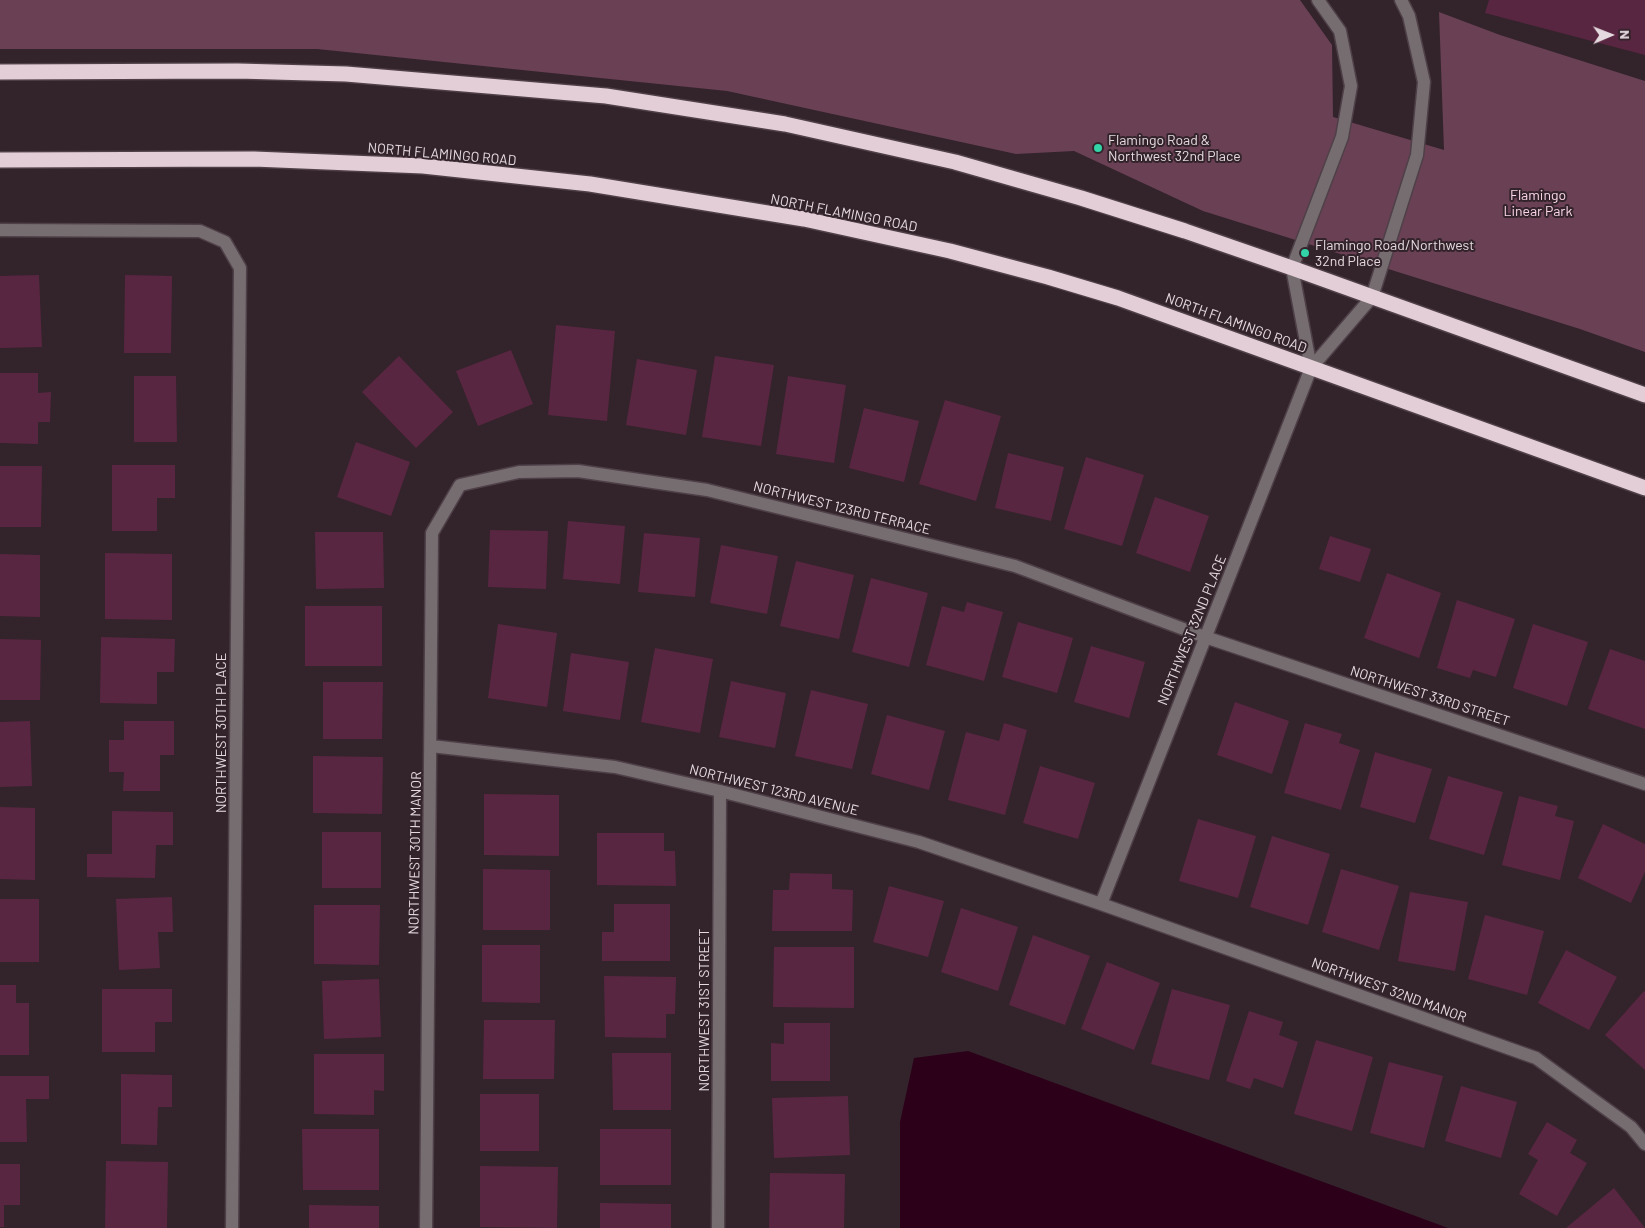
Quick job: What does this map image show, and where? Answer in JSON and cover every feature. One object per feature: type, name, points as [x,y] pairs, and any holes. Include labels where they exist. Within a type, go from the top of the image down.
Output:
[{"type":"highway","points":[[0,72],[238,71],[346,74],[606,96],[785,124],[955,162],[1081,198],[1292,268],[1645,395]]},
{"type":"highway","name":"NORTH FLAMINGO ROAD","points":[[0,160],[254,158],[423,166],[590,184],[804,220],[950,251],[1118,298],[1645,488]]},
{"type":"street","points":[[1311,368],[1292,268],[1342,137],[1350,86],[1340,31],[1318,0]]},
{"type":"street","name":"NORTHWEST 32ND PLACE","points":[[1101,904],[1311,368],[1372,296],[1417,155],[1422,110],[1424,82],[1409,16],[1401,0]]},
{"type":"street","name":"NORTHWEST 30TH PLACE","points":[[0,230],[200,231],[225,242],[240,268],[232,1228]]},
{"type":"street","name":"NORTHWEST 123RD TERRACE","points":[[460,485],[519,472],[578,471],[707,490],[1015,566],[1205,637]]},
{"type":"street","name":"NORTHWEST 30TH MANOR","points":[[426,1228],[432,533],[460,485]]},
{"type":"street","name":"NORTHWEST 33RD STREET","points":[[1205,637],[1645,784]]},
{"type":"street","name":"NORTHWEST 123RD AVENUE","points":[[431,746],[615,767],[720,791],[919,842],[1101,904]]},
{"type":"street","name":"NORTHWEST 31ST STREET","points":[[718,1228],[720,791]]},
{"type":"street","name":"NORTHWEST 32ND MANOR","points":[[1101,904],[1536,1058],[1631,1128],[1645,1144]]},
{"type":"green space","name":"Flamingo Linear Park","points":[[0,0],[1300,0],[1332,45],[1333,117],[1444,150],[1439,12],[1500,35],[1645,81],[1645,352],[1580,329],[1203,211],[1074,151],[1016,154],[727,91],[317,49],[0,49]]},
{"type":"shaded area","points":[[968,1051],[1448,1228],[900,1228],[900,1122],[914,1058]]},
{"type":"building","points":[[1489,0],[1645,0],[1645,55],[1485,13]]},
{"type":"building","points":[[39,275],[42,347],[0,348],[0,276]]},
{"type":"building","points":[[125,275],[172,276],[171,353],[124,353]]},
{"type":"building","points":[[556,325],[615,331],[607,421],[548,415]]},
{"type":"building","points":[[511,350],[533,404],[478,426],[456,371]]},
{"type":"building","points":[[399,356],[453,412],[416,448],[362,392]]},
{"type":"building","points":[[715,356],[774,365],[761,446],[702,437]]},
{"type":"building","points":[[637,359],[697,370],[686,435],[626,425]]},
{"type":"building","points":[[0,373],[38,373],[38,393],[51,392],[50,422],[38,422],[38,444],[0,443]]},
{"type":"building","points":[[134,376],[176,376],[177,442],[134,442]]},
{"type":"building","points":[[788,376],[846,385],[834,463],[776,454]]},
{"type":"building","points":[[945,400],[1001,416],[976,501],[919,484]]},
{"type":"building","points":[[864,408],[919,421],[904,482],[849,468]]},
{"type":"building","points":[[356,442],[410,462],[391,516],[337,497]]},
{"type":"building","points":[[1008,453],[1064,467],[1051,521],[995,508]]},
{"type":"building","points":[[1086,457],[1144,475],[1122,546],[1064,529]]},
{"type":"building","points":[[112,465],[175,465],[175,498],[157,498],[157,531],[112,531]]},
{"type":"building","points":[[0,466],[42,466],[41,527],[0,527]]},
{"type":"building","points":[[1155,497],[1209,516],[1190,572],[1136,553]]},
{"type":"building","points":[[568,521],[625,526],[620,584],[563,579]]},
{"type":"building","points":[[490,530],[548,531],[546,589],[488,587]]},
{"type":"building","points":[[315,532],[383,532],[384,588],[316,589]]},
{"type":"building","points":[[644,533],[700,538],[695,597],[638,592]]},
{"type":"building","points":[[1330,536],[1371,549],[1360,582],[1319,569]]},
{"type":"building","points":[[721,545],[778,556],[767,614],[710,603]]},
{"type":"building","points":[[105,553],[172,554],[172,620],[105,619]]},
{"type":"building","points":[[0,554],[40,555],[40,617],[0,616]]},
{"type":"building","points":[[796,561],[854,575],[839,639],[780,626]]},
{"type":"building","points":[[1387,573],[1441,593],[1419,658],[1364,638]]},
{"type":"building","points":[[871,578],[928,593],[909,667],[852,652]]},
{"type":"building","points":[[1457,600],[1515,619],[1496,677],[1473,670],[1470,678],[1437,668]]},
{"type":"building","points":[[967,602],[1003,612],[984,681],[926,665],[942,606],[964,612]]},
{"type":"building","points":[[305,606],[382,606],[382,666],[305,666]]},
{"type":"building","points":[[1018,622],[1073,638],[1057,693],[1002,677]]},
{"type":"building","points":[[498,624],[557,633],[547,707],[488,698]]},
{"type":"building","points":[[1533,624],[1588,642],[1567,706],[1513,688]]},
{"type":"building","points":[[101,637],[175,639],[174,672],[157,672],[157,704],[100,703]]},
{"type":"building","points":[[0,639],[41,640],[40,700],[0,700]]},
{"type":"building","points":[[1091,646],[1145,662],[1129,718],[1074,702]]},
{"type":"building","points":[[655,648],[713,659],[700,733],[641,722]]},
{"type":"building","points":[[1610,649],[1645,661],[1645,729],[1588,709]]},
{"type":"building","points":[[571,653],[629,662],[620,720],[563,711]]},
{"type":"building","points":[[731,681],[786,693],[775,748],[719,737]]},
{"type":"building","points":[[323,682],[383,682],[382,739],[323,739]]},
{"type":"building","points":[[811,690],[868,704],[852,769],[795,756]]},
{"type":"building","points":[[1235,702],[1289,721],[1272,774],[1217,755]]},
{"type":"building","points":[[887,715],[945,731],[929,790],[871,774]]},
{"type":"building","points":[[30,721],[32,786],[0,787],[0,722]]},
{"type":"building","points":[[124,721],[174,721],[174,755],[160,755],[160,791],[123,791],[124,772],[109,772],[109,740],[124,740]]},
{"type":"building","points":[[1004,723],[1027,730],[1005,815],[948,800],[966,732],[999,741]]},
{"type":"building","points":[[1305,723],[1342,734],[1339,743],[1360,750],[1341,810],[1284,793]]},
{"type":"building","points":[[1375,752],[1432,769],[1415,823],[1360,807]]},
{"type":"building","points":[[313,756],[383,757],[382,814],[313,813]]},
{"type":"building","points":[[1040,766],[1095,783],[1078,839],[1023,823]]},
{"type":"building","points":[[1448,776],[1503,792],[1484,855],[1429,839]]},
{"type":"building","points":[[484,794],[559,795],[559,856],[484,855]]},
{"type":"building","points":[[1519,796],[1558,806],[1555,816],[1574,821],[1560,880],[1502,865]]},
{"type":"building","points":[[0,807],[35,808],[35,880],[0,879]]},
{"type":"building","points":[[112,811],[173,812],[173,845],[156,845],[155,878],[87,877],[87,854],[112,854]]},
{"type":"building","points":[[1198,819],[1256,836],[1238,898],[1179,881]]},
{"type":"building","points":[[1603,824],[1645,844],[1645,872],[1631,903],[1578,878]]},
{"type":"building","points":[[322,832],[381,832],[381,888],[322,888]]},
{"type":"building","points":[[597,833],[664,833],[664,851],[675,851],[676,886],[597,885]]},
{"type":"building","points":[[1272,836],[1330,854],[1308,925],[1250,907]]},
{"type":"building","points":[[483,869],[550,870],[550,930],[483,930]]},
{"type":"building","points":[[1341,869],[1399,886],[1379,950],[1322,932]]},
{"type":"building","points":[[790,873],[832,874],[832,889],[853,890],[852,931],[772,931],[773,890],[789,890]]},
{"type":"building","points":[[889,886],[944,901],[928,957],[873,942]]},
{"type":"building","points":[[1410,892],[1468,902],[1455,971],[1398,961]]},
{"type":"building","points":[[172,897],[173,932],[158,932],[160,968],[119,970],[116,899]]},
{"type":"building","points":[[0,899],[39,899],[39,962],[0,962]]},
{"type":"building","points":[[614,904],[670,904],[670,961],[602,961],[602,932],[614,932]]},
{"type":"building","points":[[314,905],[380,905],[379,965],[314,964]]},
{"type":"building","points":[[961,908],[1018,927],[998,991],[941,972]]},
{"type":"building","points":[[1485,915],[1544,931],[1527,995],[1468,979]]},
{"type":"building","points":[[1033,935],[1090,956],[1065,1025],[1009,1005]]},
{"type":"building","points":[[482,945],[540,945],[540,1003],[482,1002]]},
{"type":"building","points":[[774,947],[854,947],[854,1008],[773,1007]]},
{"type":"building","points":[[1566,950],[1617,977],[1589,1030],[1538,1003]]},
{"type":"building","points":[[1107,962],[1160,983],[1134,1050],[1081,1029]]},
{"type":"building","points":[[604,976],[676,977],[675,1014],[666,1014],[666,1038],[605,1037]]},
{"type":"building","points":[[379,979],[381,1037],[324,1039],[322,981]]},
{"type":"building","points":[[0,985],[16,985],[16,1003],[29,1003],[29,1055],[0,1055]]},
{"type":"building","points":[[102,989],[172,989],[172,1022],[155,1022],[155,1052],[102,1052]]},
{"type":"building","points":[[1172,989],[1230,1005],[1209,1080],[1151,1064]]},
{"type":"building","points":[[1645,992],[1645,1070],[1605,1035]]},
{"type":"building","points":[[1249,1011],[1283,1022],[1279,1035],[1298,1042],[1283,1088],[1254,1078],[1250,1089],[1226,1081]]},
{"type":"building","points":[[484,1020],[555,1020],[554,1079],[483,1079]]},
{"type":"building","points":[[784,1023],[830,1023],[830,1081],[771,1081],[771,1043],[784,1044]]},
{"type":"building","points":[[1316,1040],[1373,1057],[1352,1131],[1294,1114]]},
{"type":"building","points":[[612,1053],[671,1053],[671,1110],[613,1110]]},
{"type":"building","points":[[314,1054],[384,1054],[384,1091],[374,1090],[374,1115],[314,1114]]},
{"type":"building","points":[[1389,1062],[1443,1076],[1424,1148],[1370,1133]]},
{"type":"building","points":[[121,1074],[172,1075],[172,1107],[158,1107],[157,1145],[121,1144]]},
{"type":"building","points":[[0,1076],[49,1076],[49,1099],[26,1099],[27,1142],[0,1142]]},
{"type":"building","points":[[1461,1086],[1517,1102],[1501,1158],[1445,1141]]},
{"type":"building","points":[[480,1094],[539,1094],[539,1151],[480,1151]]},
{"type":"building","points":[[848,1096],[850,1155],[774,1158],[772,1098]]},
{"type":"building","points":[[1547,1122],[1577,1140],[1570,1153],[1587,1163],[1557,1216],[1519,1194],[1538,1160],[1528,1154]]},
{"type":"building","points":[[302,1129],[379,1129],[379,1190],[303,1190]]},
{"type":"building","points":[[600,1129],[671,1129],[671,1185],[600,1185]]},
{"type":"building","points":[[106,1161],[168,1162],[167,1228],[105,1228]]},
{"type":"building","points":[[0,1164],[20,1164],[20,1205],[4,1205],[4,1227],[0,1227]]},
{"type":"building","points":[[480,1166],[558,1167],[557,1228],[480,1227]]},
{"type":"building","points":[[770,1173],[845,1174],[844,1228],[769,1228]]},
{"type":"building","points":[[1614,1188],[1645,1228],[1566,1228]]},
{"type":"building","points":[[600,1203],[671,1204],[671,1228],[600,1228]]},
{"type":"building","points":[[309,1205],[379,1206],[379,1228],[309,1228]]},
{"type":"place","name":"Flamingo Road & Northwest 32nd Place","points":[[1098,148]]},
{"type":"place","name":"Flamingo Road/Northwest 32nd Place","points":[[1305,253]]}]
